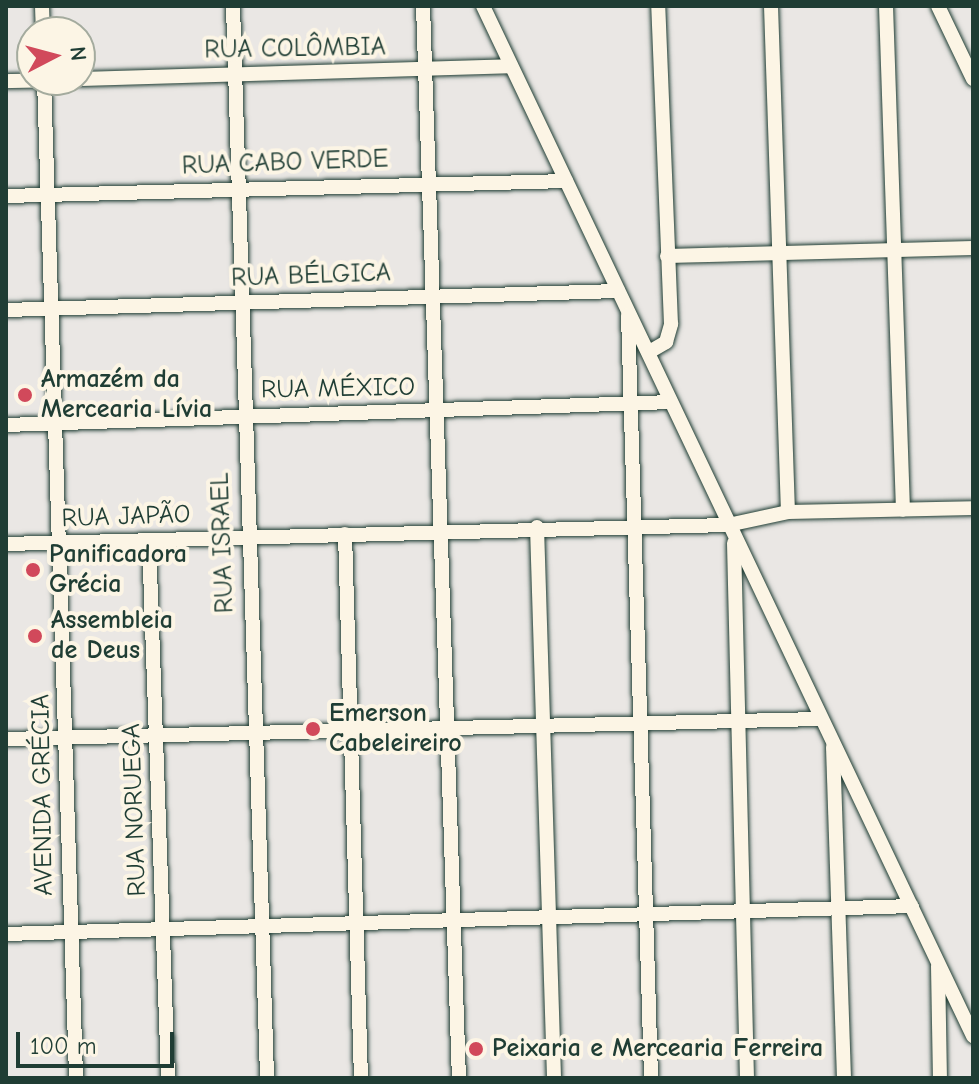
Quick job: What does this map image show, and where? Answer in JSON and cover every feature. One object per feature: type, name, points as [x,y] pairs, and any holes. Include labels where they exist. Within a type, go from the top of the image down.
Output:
[{"type":"street","name":"RUA ISRAEL","points":[[233,6],[253,735],[267,1078]]},
{"type":"street","points":[[423,6],[459,1078]]},
{"type":"street","points":[[483,6],[938,962],[967,1005],[973,1036]]},
{"type":"street","points":[[649,352],[670,334],[658,6]]},
{"type":"street","points":[[771,6],[788,512]]},
{"type":"street","points":[[886,6],[903,510]]},
{"type":"street","points":[[938,6],[973,79]]},
{"type":"street","name":"RUA COLÔMBIA","points":[[96,78],[511,66]]},
{"type":"street","name":"AVENIDA GRÉCIA","points":[[45,96],[76,1078]]},
{"type":"street","name":"RUA CABO VERDE","points":[[6,196],[427,182],[566,181]]},
{"type":"street","points":[[667,256],[973,248]]},
{"type":"street","name":"RUA BÉLGICA","points":[[6,310],[618,291]]},
{"type":"street","points":[[628,312],[651,1078]]},
{"type":"street","name":"RUA MÉXICO","points":[[6,425],[630,407],[671,402]]},
{"type":"street","name":"RUA JAPÃO","points":[[6,544],[633,523],[731,531],[788,512],[973,508]]},
{"type":"street","points":[[537,527],[554,1078]]},
{"type":"street","points":[[731,531],[747,1078]]},
{"type":"street","points":[[345,534],[361,1078]]},
{"type":"street","name":"RUA NORUEGA","points":[[149,541],[168,1078]]},
{"type":"street","points":[[6,739],[157,738],[821,719]]},
{"type":"street","points":[[833,742],[844,1078]]},
{"type":"street","points":[[6,934],[163,933],[454,920],[646,917],[912,906]]},
{"type":"street","points":[[938,962],[940,1078]]},
{"type":"place","name":"Armazém da Mercearia Lívia","points":[[25,395]]},
{"type":"place","name":"Panificadora Grécia","points":[[33,570]]},
{"type":"place","name":"Assembleia de Deus","points":[[35,636]]},
{"type":"place","name":"Emerson Cabeleireiro","points":[[313,729]]},
{"type":"place","name":"Peixaria e Mercearia Ferreira","points":[[476,1049]]}]
